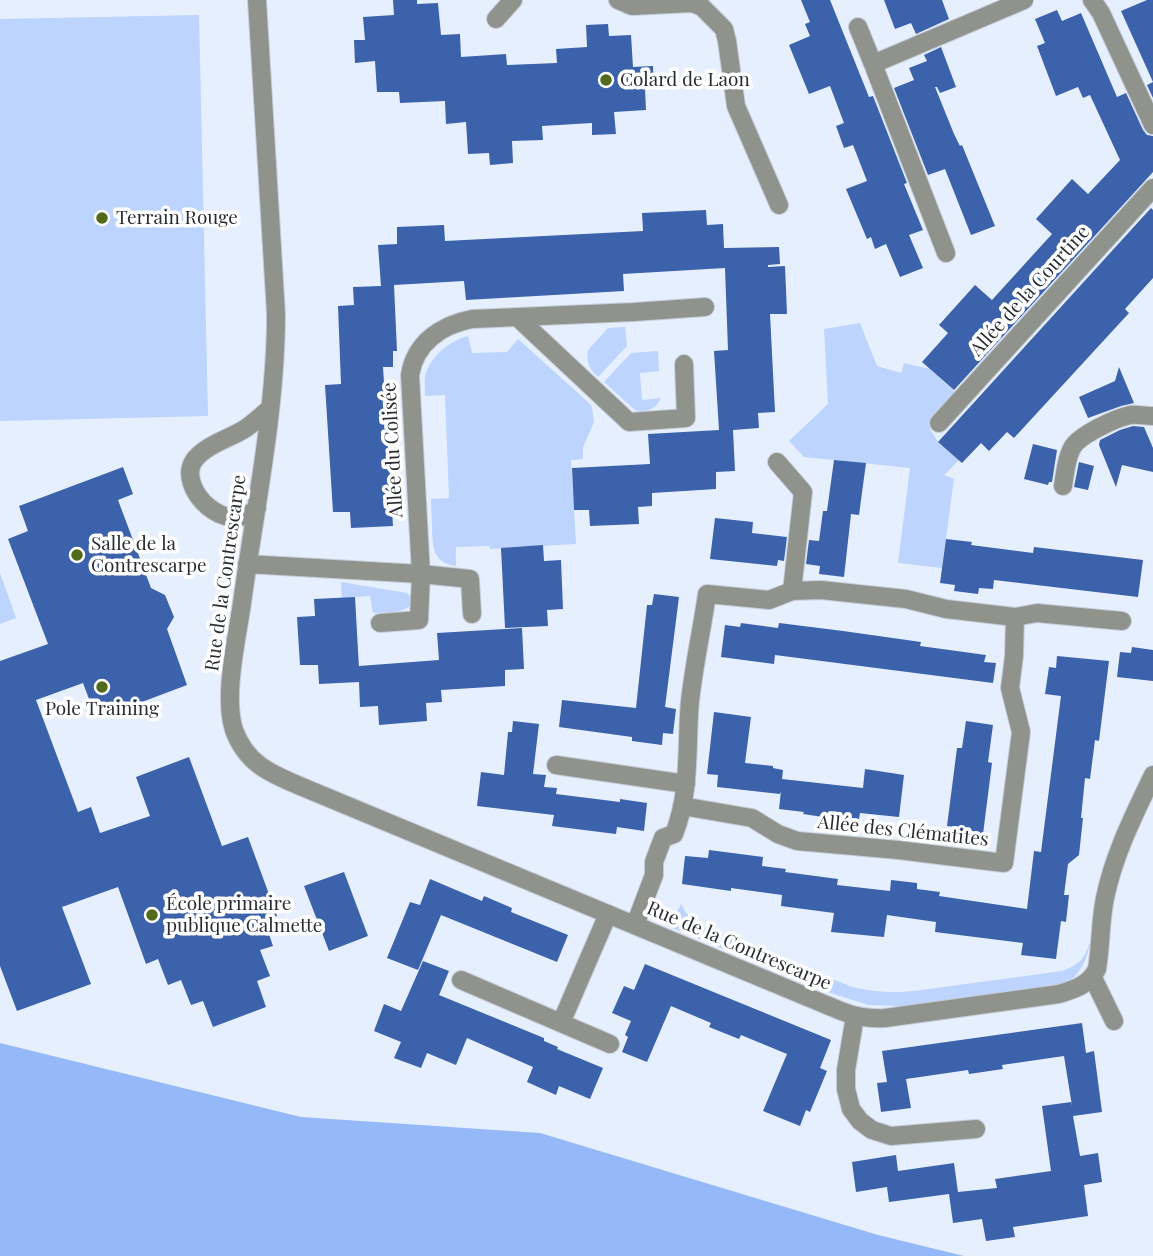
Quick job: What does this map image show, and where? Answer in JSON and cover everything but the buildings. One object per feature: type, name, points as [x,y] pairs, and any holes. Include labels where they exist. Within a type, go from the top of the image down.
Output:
[{"type":"street","name":"Rue de la Contrescarpe","points":[[257,0],[276,314],[275,363],[230,702],[235,732],[250,758],[269,772],[300,786],[855,1016],[885,1018],[1059,995],[1093,978]]},
{"type":"street","points":[[496,19],[513,0]]},
{"type":"street","points":[[618,0],[632,6],[692,3],[711,14],[724,29],[736,106],[779,205]]},
{"type":"street","points":[[873,64],[1024,0]]},
{"type":"street","points":[[1092,0],[1101,13],[1153,125]]},
{"type":"street","points":[[858,27],[946,253]]},
{"type":"street","name":"Allée de la Courtine","points":[[939,423],[1153,188]]},
{"type":"street","name":"Allée du Colisée","points":[[380,624],[419,620],[421,574],[410,375],[412,365],[424,343],[446,327],[471,319],[705,307]]},
{"type":"street","points":[[517,317],[629,422],[686,418],[684,364]]},
{"type":"street","points":[[257,508],[235,519],[216,512],[199,496],[190,472],[194,461],[202,453],[247,427],[269,409]]},
{"type":"street","points":[[1063,486],[1072,447],[1079,439],[1125,416],[1153,416]]},
{"type":"street","points":[[777,462],[803,492],[792,591]]},
{"type":"street","points":[[247,564],[470,579],[472,614]]},
{"type":"street","points":[[635,925],[654,875],[654,862],[663,838],[674,834],[679,820],[686,784],[690,699],[707,594],[769,600],[792,591],[821,590],[897,598],[946,609],[1014,617],[1037,613],[1122,621]]},
{"type":"street","name":"Allée des Clématites","points":[[682,806],[752,818],[778,834],[797,841],[1004,863],[1021,732],[1010,688],[1014,656],[1014,617]]},
{"type":"street","points":[[556,765],[686,784]]},
{"type":"street","points":[[1114,1021],[1093,978],[1097,970],[1102,916],[1108,884],[1121,844],[1153,775]]},
{"type":"street","points":[[561,1023],[608,914]]},
{"type":"street","points":[[461,980],[610,1044]]},
{"type":"street","points":[[855,1016],[846,1070],[846,1089],[851,1109],[860,1121],[872,1130],[891,1136],[976,1129]]},
{"type":"shaded area","name":"Terrain Rouge","points":[[199,15],[208,416],[0,421],[0,19]]},
{"type":"shaded area","points":[[860,323],[877,366],[901,373],[904,363],[930,369],[956,393],[934,416],[930,429],[938,442],[959,460],[944,475],[954,479],[942,568],[898,563],[910,468],[804,457],[789,441],[828,404],[824,329]]},
{"type":"shaded area","points":[[625,327],[627,346],[598,377],[589,365],[588,350],[608,328]]},
{"type":"shaded area","points":[[468,336],[472,353],[507,352],[518,339],[590,404],[594,422],[583,447],[583,459],[571,460],[576,544],[490,549],[490,546],[456,547],[456,566],[442,561],[435,553],[431,499],[449,498],[445,395],[425,396],[425,375],[443,349]]},
{"type":"shaded area","points":[[658,351],[659,371],[640,373],[642,400],[661,398],[650,409],[635,410],[604,382],[631,353]]},
{"type":"shaded area","points":[[0,573],[16,618],[0,624]]},
{"type":"shaded area","points":[[341,582],[407,593],[412,604],[399,611],[373,613],[370,596],[342,598]]},
{"type":"shaded area","points":[[681,904],[686,913],[702,926],[852,987],[876,991],[914,991],[1062,971],[1079,962],[1090,944],[1083,966],[1067,983],[902,1006],[868,1005],[828,992],[670,927]]},
{"type":"shaded area","points":[[0,1043],[301,1117],[540,1133],[878,1235],[964,1256],[0,1256]]},
{"type":"place","name":"Colard de Laon","points":[[606,80]]},
{"type":"place","name":"Terrain Rouge","points":[[102,218]]},
{"type":"place","name":"Salle de la Contrescarpe","points":[[77,555]]},
{"type":"place","name":"Pole Training","points":[[102,687]]},
{"type":"place","name":"École primaire publique Calmette","points":[[152,915]]}]
